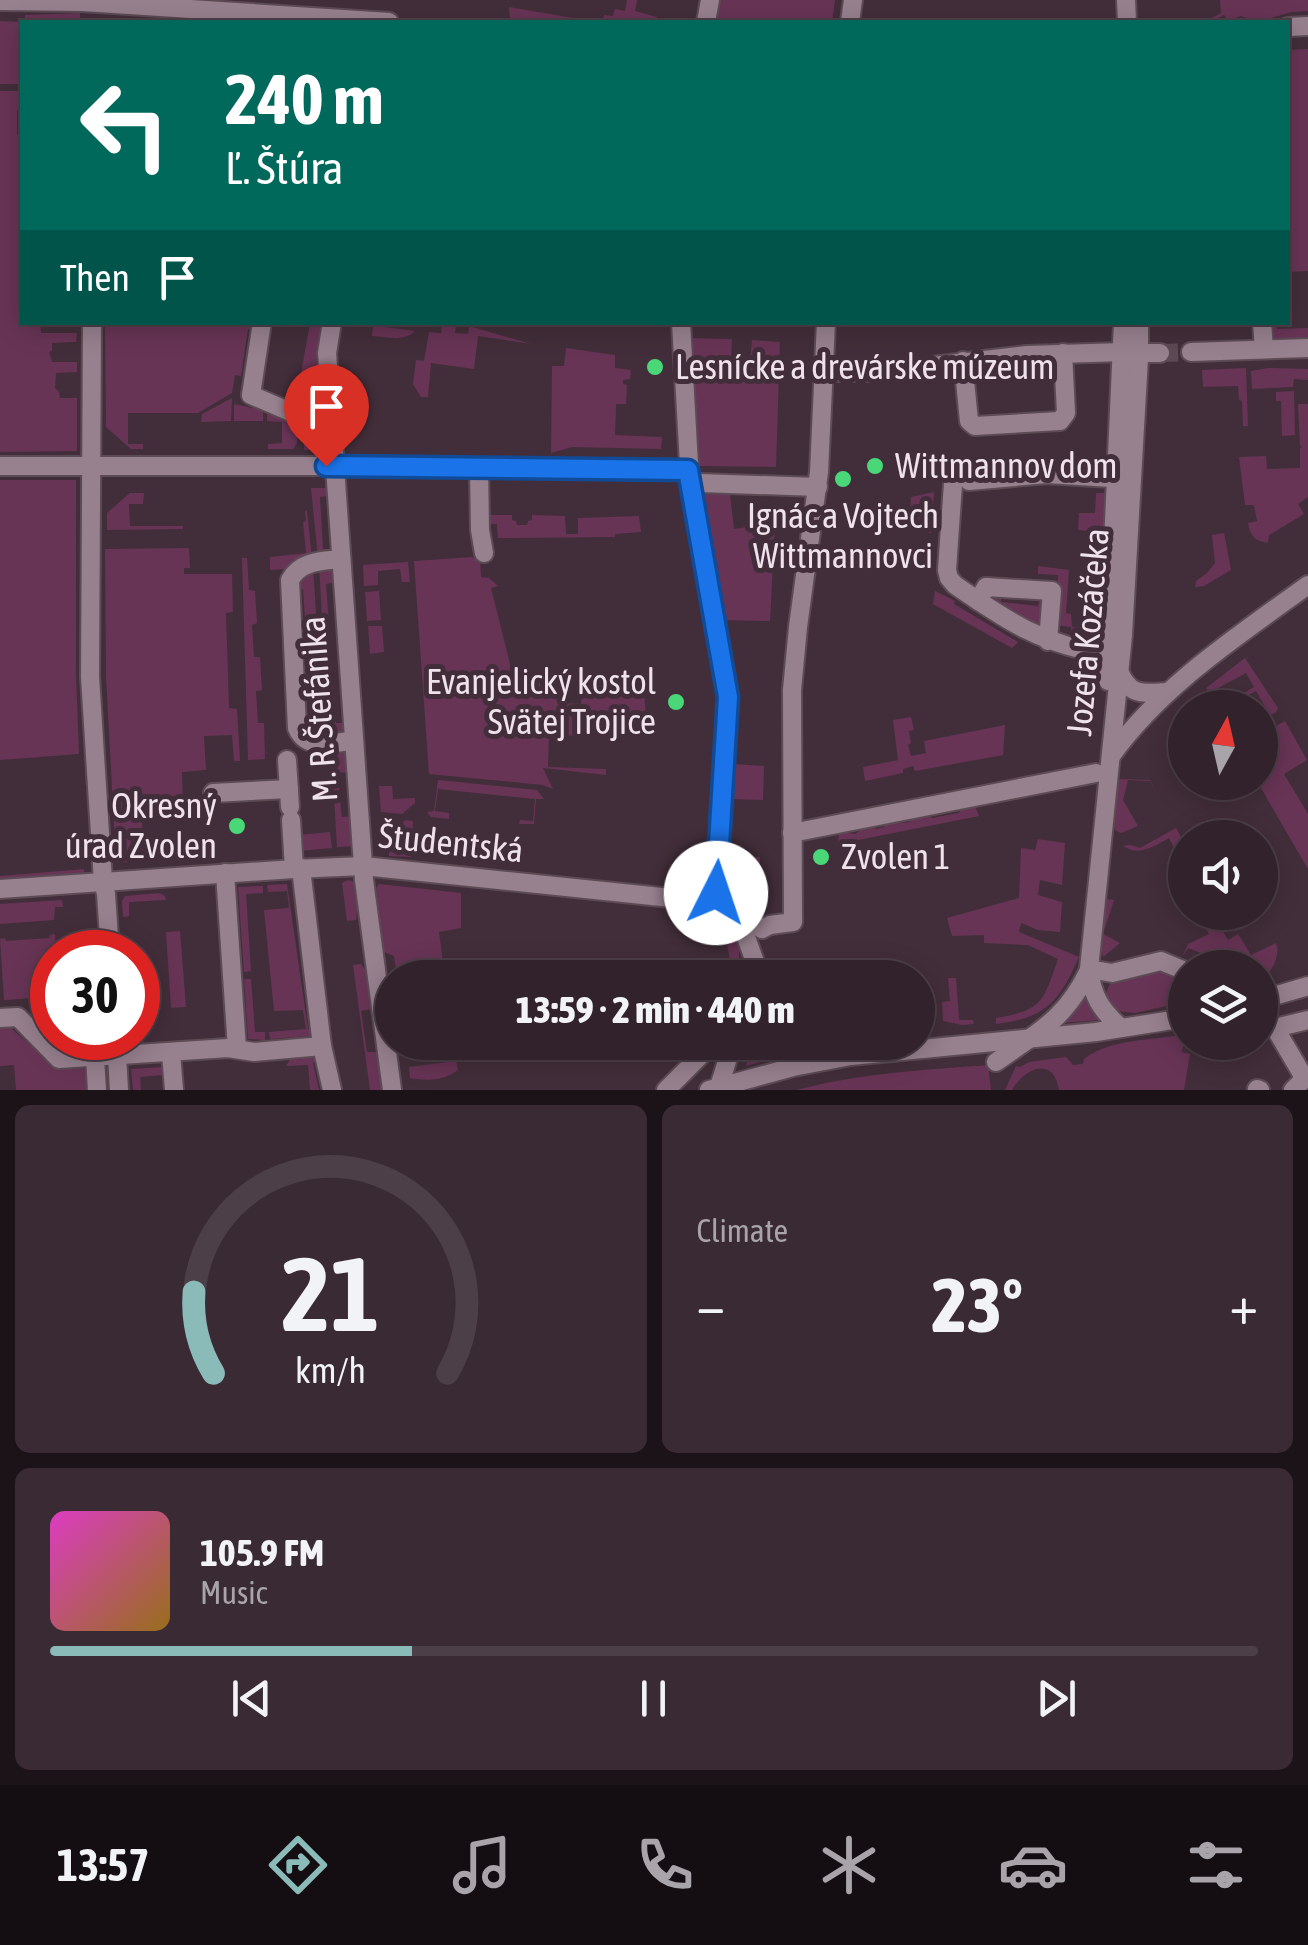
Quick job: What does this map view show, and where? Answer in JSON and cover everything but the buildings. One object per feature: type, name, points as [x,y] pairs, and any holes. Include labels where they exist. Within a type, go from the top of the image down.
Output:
[{"type":"street","points":[[0,2],[340,20]]},
{"type":"street","points":[[92,325],[90,677],[108,930]]},
{"type":"street","points":[[262,325],[251,396],[300,416],[331,423]]},
{"type":"street","name":"M. R. Štefánika","points":[[332,325],[327,353],[331,423],[363,866],[392,1090]]},
{"type":"street","points":[[680,325],[694,476],[728,697],[722,907],[746,937],[752,960]]},
{"type":"street","points":[[722,907],[762,928],[794,922],[792,690],[818,488],[826,325]]},
{"type":"street","name":"Jozefa Kozáčeka","points":[[1124,325],[1131,353]]},
{"type":"street","name":"Jozefa Kozáčeka","points":[[1110,756],[1108,654],[1131,353],[1138,325]]},
{"type":"street","points":[[1262,325],[1264,349]]},
{"type":"street","points":[[1191,352],[1308,348]]},
{"type":"street","points":[[825,372],[882,372],[1063,353],[1160,353]]},
{"type":"street","points":[[963,361],[969,421],[975,426],[1060,421],[1066,413],[1063,353]]},
{"type":"street","points":[[0,466],[479,468],[694,476],[818,488]]},
{"type":"street","points":[[479,468],[484,554]]},
{"type":"street","points":[[1108,654],[1048,641],[955,586],[947,570],[961,483],[1047,474],[1124,478]]},
{"type":"street","name":"Jozefa Kozáčeka","points":[[1110,756],[1124,618],[1124,478]]},
{"type":"street","points":[[340,560],[303,567],[290,580],[297,728],[308,742],[354,740]]},
{"type":"street","points":[[1121,1028],[1096,999],[1089,969],[1110,756],[1167,692],[1308,585]]},
{"type":"street","points":[[978,601],[986,587],[1052,591],[1048,641]]},
{"type":"street","points":[[1119,672],[1132,690],[1167,692]]},
{"type":"street","points":[[287,760],[297,869],[332,1090]]},
{"type":"street","points":[[792,833],[1096,773]]},
{"type":"street","points":[[213,794],[290,805]]},
{"type":"street","name":"Študentská","points":[[0,889],[363,866],[722,907]]},
{"type":"street","points":[[225,874],[237,1049]]},
{"type":"street","points":[[756,960],[762,928]]},
{"type":"street","points":[[1089,969],[1112,972],[1151,962],[1168,964]]},
{"type":"street","points":[[996,1062],[1068,1008],[1089,969]]},
{"type":"street","points":[[1278,995],[1308,986]]},
{"type":"street","points":[[0,1018],[18,1017],[30,1030]]},
{"type":"street","points":[[1278,1027],[1308,1020]]},
{"type":"street","points":[[935,1048],[1168,1021]]},
{"type":"street","points":[[1278,1033],[1302,1074],[1293,1090]]},
{"type":"street","points":[[160,1054],[322,1046]]},
{"type":"street","points":[[172,1053],[174,1090]]},
{"type":"street","points":[[94,1060],[97,1090]]},
{"type":"street","points":[[117,1060],[119,1090]]},
{"type":"street","points":[[666,1090],[696,1060]]},
{"type":"street","points":[[715,1090],[726,1060]]},
{"type":"street","points":[[715,1090],[831,1060]]},
{"type":"street","points":[[760,1090],[793,1067]]},
{"type":"shaded area","points":[[627,0],[637,0],[635,11],[656,20],[603,20],[604,15],[613,16],[615,9],[625,11]]},
{"type":"shaded area","points":[[720,0],[835,0],[832,20],[716,20]]},
{"type":"shaded area","points":[[1220,0],[1308,0],[1308,11],[1265,20],[1240,16],[1228,20],[1224,15],[1208,20],[1221,13]]},
{"type":"shaded area","points":[[509,7],[573,18],[572,20],[510,20]]},
{"type":"shaded area","points":[[80,13],[80,20],[25,20],[25,15]]},
{"type":"shaded area","points":[[0,21],[20,22],[20,84],[0,84]]},
{"type":"shaded area","points":[[1308,49],[1308,271],[1290,272],[1290,50]]},
{"type":"shaded area","points":[[0,91],[20,91],[20,325],[40,325],[41,333],[77,333],[76,342],[52,343],[49,352],[52,362],[77,362],[77,372],[56,373],[55,388],[60,398],[77,398],[77,451],[0,452]]},
{"type":"shaded area","points":[[105,325],[258,325],[257,330],[248,329],[241,376],[235,375],[232,393],[198,413],[128,413],[128,444],[143,444],[143,449],[131,449],[106,427]]},
{"type":"shaded area","points":[[310,325],[325,325],[320,366],[310,367],[312,404],[322,404],[323,408],[316,414],[303,415],[302,368]]},
{"type":"shaded area","points":[[373,325],[415,331],[401,338],[372,336]]},
{"type":"shaded area","points":[[442,325],[456,325],[455,333],[468,334],[469,326],[531,344],[478,336],[474,369],[431,363],[428,397],[421,397],[413,384],[416,360],[424,361],[429,332],[441,333]]},
{"type":"shaded area","points":[[1268,325],[1276,325],[1277,329],[1308,328],[1308,342],[1270,342]]},
{"type":"shaded area","points":[[689,338],[732,339],[731,362],[750,363],[752,340],[780,342],[776,467],[697,466]]},
{"type":"shaded area","points":[[566,348],[615,355],[615,368],[631,370],[630,379],[623,380],[627,385],[626,404],[616,404],[615,435],[662,437],[661,449],[572,447],[551,453],[552,366],[564,366]]},
{"type":"shaded area","points":[[1246,368],[1248,426],[1243,426],[1238,386],[1203,387],[1202,370]]},
{"type":"shaded area","points":[[1308,369],[1308,380],[1294,379],[1293,387],[1252,389],[1251,371]]},
{"type":"shaded area","points":[[1294,391],[1295,435],[1282,436],[1281,401],[1276,401],[1276,392]]},
{"type":"shaded area","points":[[232,398],[231,421],[201,422],[202,414]]},
{"type":"shaded area","points":[[234,404],[263,410],[263,421],[234,421]]},
{"type":"shaded area","points":[[1298,404],[1308,404],[1308,497],[1298,504],[1304,514],[1269,535],[1268,543],[1263,542],[1249,528],[1248,523],[1257,521],[1254,505],[1245,505],[1239,457],[1266,456],[1267,469],[1300,468]]},
{"type":"shaded area","points":[[267,411],[297,420],[297,443],[293,449],[268,449],[268,444],[282,443],[282,422],[267,421]]},
{"type":"shaded area","points":[[304,422],[322,432],[324,450],[304,450]]},
{"type":"shaded area","points":[[0,480],[76,480],[79,754],[0,760]]},
{"type":"shaded area","points":[[311,488],[327,488],[328,496],[320,497],[323,549],[332,549],[318,558]]},
{"type":"shaded area","points":[[934,492],[931,533],[914,531],[914,527],[909,527],[911,497]]},
{"type":"shaded area","points":[[130,493],[144,493],[143,504],[129,504],[130,526],[183,529],[107,530],[107,513]]},
{"type":"shaded area","points":[[1096,493],[1106,493],[1103,542],[1102,532],[1078,530],[1079,513],[1095,513]]},
{"type":"shaded area","points":[[701,494],[730,494],[734,529],[775,523],[770,621],[722,620]]},
{"type":"shaded area","points":[[305,511],[312,559],[287,569],[270,570],[270,557],[306,553]]},
{"type":"shaded area","points":[[486,515],[512,515],[517,525],[527,525],[532,515],[565,516],[566,534],[578,534],[578,518],[639,516],[641,532],[615,537],[498,538],[497,524],[486,524]]},
{"type":"shaded area","points":[[1224,533],[1231,570],[1195,587],[1196,581],[1215,563],[1212,535]]},
{"type":"shaded area","points":[[189,548],[190,568],[184,568],[184,574],[232,574],[233,612],[226,613],[229,708],[237,709],[240,761],[234,761],[232,735],[204,736],[206,770],[182,772],[183,810],[142,812],[145,853],[190,851],[190,858],[116,863],[106,676],[105,549]]},
{"type":"shaded area","points":[[242,558],[247,558],[249,590],[255,591],[257,623],[252,625],[254,657],[260,657],[262,690],[256,691],[258,723],[264,723],[265,759],[248,760]]},
{"type":"shaded area","points":[[480,559],[481,577],[498,586],[491,588],[510,678],[563,677],[563,703],[581,704],[582,695],[597,695],[597,672],[643,676],[649,736],[638,737],[639,727],[618,725],[617,737],[549,735],[548,767],[606,769],[606,775],[543,768],[553,789],[429,774],[414,561]]},
{"type":"shaded area","points":[[408,562],[410,582],[402,582],[400,569],[378,571],[378,585],[364,586],[363,565]]},
{"type":"shaded area","points":[[319,565],[336,572],[337,582],[326,584],[336,723],[346,723],[342,732],[329,736]]},
{"type":"shaded area","points":[[1038,566],[1069,570],[1066,613],[1071,614],[1072,627],[1099,630],[1096,640],[1074,639],[1071,627],[1055,625],[1058,575],[1038,574]]},
{"type":"shaded area","points":[[313,567],[324,737],[317,737],[301,725],[312,724],[303,589],[292,589]]},
{"type":"shaded area","points":[[379,591],[381,620],[367,621],[365,592]]},
{"type":"shaded area","points":[[935,591],[1018,642],[1012,648],[933,604]]},
{"type":"shaded area","points":[[1001,593],[1001,602],[1038,606],[1040,597],[1047,598],[1046,625],[1040,627],[992,597]]},
{"type":"shaded area","points":[[368,626],[382,626],[384,652],[370,654]]},
{"type":"shaded area","points":[[1245,658],[1266,690],[1249,690],[1254,687],[1246,673],[1207,690],[1206,688]]},
{"type":"shaded area","points":[[911,717],[911,756],[926,753],[924,741],[1005,725],[1003,755],[915,771],[913,766],[903,769],[903,773],[865,781],[863,767],[898,760],[893,720]]},
{"type":"shaded area","points":[[1285,721],[1307,760],[1284,774],[1308,814],[1308,869],[1268,800],[1278,800],[1278,725]]},
{"type":"shaded area","points":[[331,747],[345,750],[350,772],[338,773],[341,812],[342,817],[353,816],[355,846],[337,847]]},
{"type":"shaded area","points":[[733,764],[764,766],[763,800],[732,799]]},
{"type":"shaded area","points":[[1119,779],[1150,780],[1159,797],[1150,781],[1128,780],[1123,800],[1138,826],[1121,833],[1113,826]]},
{"type":"shaded area","points":[[438,780],[537,790],[544,799],[536,799],[534,824],[519,824],[520,820],[533,821],[535,799],[438,789],[435,811],[449,813],[449,819],[431,817],[427,812],[434,811]]},
{"type":"shaded area","points":[[379,786],[392,786],[393,799],[415,798],[415,803],[402,814],[381,812]]},
{"type":"shaded area","points":[[970,804],[979,816],[838,844],[839,832],[855,834],[859,827],[873,824],[876,829],[884,827],[885,822],[909,822],[910,817],[927,813],[932,818],[958,813],[962,806]]},
{"type":"shaded area","points":[[405,820],[413,821],[411,857],[389,856],[389,852],[398,852],[399,841],[387,840]]},
{"type":"shaded area","points":[[330,832],[332,848],[299,851],[298,835]]},
{"type":"shaded area","points":[[1168,832],[1168,839],[1152,847],[1141,850],[1123,846],[1140,848]]},
{"type":"shaded area","points":[[1038,839],[1065,843],[1062,885],[1040,880],[1038,895],[1062,902],[1060,932],[1021,923],[1019,932],[1079,957],[1065,986],[1049,1005],[1027,1017],[996,1024],[996,1018],[1039,1002],[1058,959],[1028,945],[984,943],[984,935],[952,936],[947,918],[1019,898],[1021,848],[1035,850]]},
{"type":"shaded area","points":[[728,856],[760,857],[759,909],[739,903],[730,892]]},
{"type":"shaded area","points":[[84,869],[84,875],[0,881],[0,876]]},
{"type":"shaded area","points":[[355,882],[359,895],[356,920],[347,921],[342,883]]},
{"type":"shaded area","points":[[287,884],[308,1029],[312,1029],[310,1036],[270,1039],[269,1032],[306,1029],[303,1010],[274,1011],[264,910],[289,908],[287,891],[268,892],[267,885]]},
{"type":"shaded area","points":[[379,884],[461,893],[461,928],[439,932],[443,960],[395,960],[384,952],[376,888]]},
{"type":"shaded area","points":[[263,886],[263,893],[246,894],[251,971],[244,972],[238,887]]},
{"type":"shaded area","points":[[159,893],[166,900],[129,902],[129,916],[123,917],[125,896]]},
{"type":"shaded area","points":[[1105,899],[1114,900],[1103,934],[1120,943],[1103,957],[1101,948]]},
{"type":"shaded area","points":[[62,900],[63,907],[55,907],[54,920],[0,924],[0,904]]},
{"type":"shaded area","points":[[729,926],[736,939],[739,960],[730,960],[724,927]]},
{"type":"shaded area","points":[[1207,930],[1222,930],[1228,940],[1238,934],[1248,950],[1185,950],[1188,944],[1209,934]]},
{"type":"shaded area","points":[[180,931],[186,1007],[171,1008],[166,932]]},
{"type":"shaded area","points":[[0,939],[30,939],[30,998],[4,1000]]},
{"type":"shaded area","points":[[361,964],[369,976],[373,1009],[361,1011],[367,1052],[375,1052],[375,1060],[379,1060],[383,1090],[370,1090],[353,965]]},
{"type":"shaded area","points":[[1142,967],[1168,970],[1168,1006],[1135,1013],[1116,1011],[1106,999],[1109,986],[1117,977]]},
{"type":"shaded area","points":[[948,978],[956,978],[959,1020],[973,1020],[974,1024],[943,1021],[942,1002],[950,1001]]},
{"type":"shaded area","points":[[244,979],[251,979],[255,1032],[265,1032],[265,1040],[248,1039]]},
{"type":"shaded area","points":[[1086,993],[1101,1020],[1060,1023]]},
{"type":"shaded area","points":[[0,1022],[4,1022],[30,1045],[30,1060],[47,1060],[54,1066],[102,1064],[103,1090],[16,1090],[14,1065],[0,1066]]},
{"type":"shaded area","points":[[1168,1036],[1168,1060],[1189,1060],[1184,1090],[1059,1090],[1051,1072],[1038,1069],[1024,1076],[1012,1090],[1005,1090],[1016,1066],[1066,1057],[1073,1065],[1083,1064],[1095,1052]]},
{"type":"shaded area","points":[[313,1056],[319,1060],[313,1063],[319,1090],[310,1090],[308,1065],[286,1066],[291,1058]]},
{"type":"shaded area","points":[[456,1061],[458,1070],[447,1076],[429,1080],[410,1078],[409,1067]]},
{"type":"shaded area","points":[[988,1065],[991,1090],[797,1090],[868,1076]]},
{"type":"shaded area","points":[[164,1067],[163,1075],[140,1077],[141,1090],[133,1090],[131,1069]]},
{"type":"tunnel","points":[[1160,353],[1191,352]]},
{"type":"place","name":"Lesnícke a drevárske múzeum","points":[[655,367]]},
{"type":"place","name":"Wittmannov dom","points":[[875,466]]},
{"type":"place","name":"Ignác a Vojtech Wittmannovci","points":[[843,479]]},
{"type":"place","name":"Evanjelický kostol Svätej Trojice","points":[[676,702]]},
{"type":"place","name":"Okresný úrad Zvolen","points":[[237,826]]},
{"type":"place","name":"Zvolen 1","points":[[821,857]]},
{"type":"route","points":[[326,466],[688,470],[728,697],[716,893]]}]
